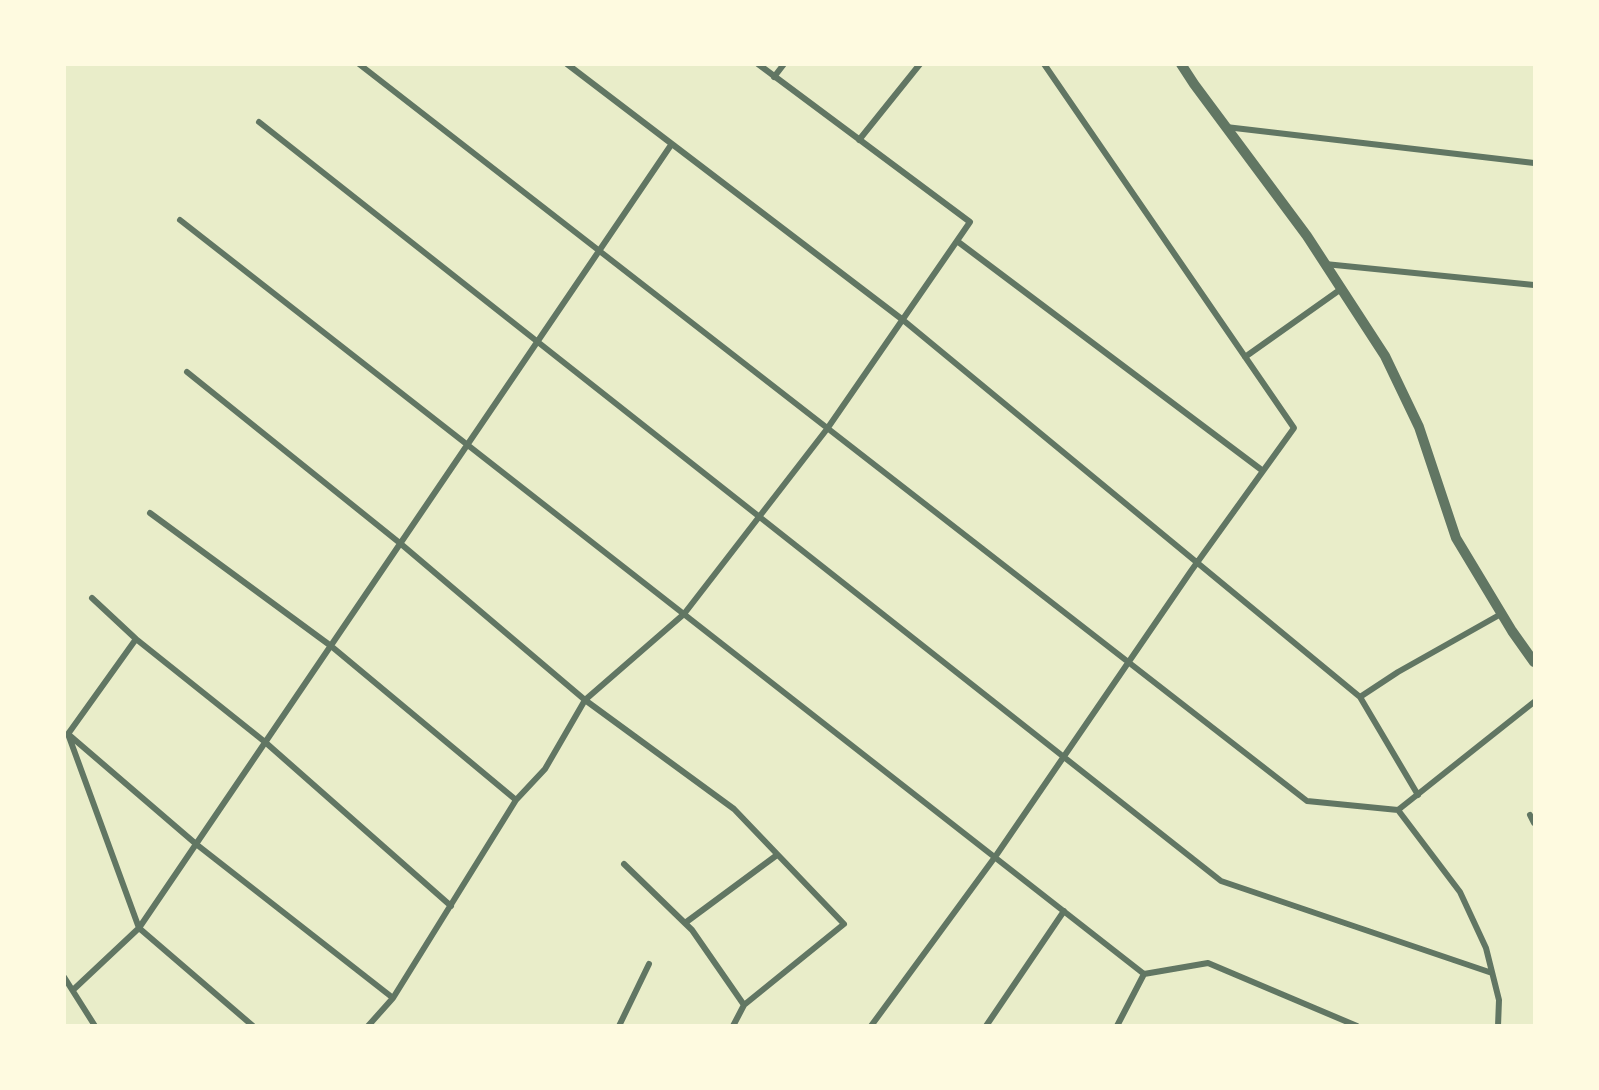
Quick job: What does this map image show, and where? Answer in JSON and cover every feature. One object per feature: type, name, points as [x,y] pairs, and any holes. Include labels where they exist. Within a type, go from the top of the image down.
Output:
[{"type":"street","points":[[358,64],[1307,801],[1398,810],[1534,702]]},
{"type":"street","points":[[567,64],[903,320],[1360,697],[1418,795]]},
{"type":"street","points":[[368,1026],[393,998],[516,800],[545,769],[585,700],[684,614],[827,429],[970,222],[758,64]]},
{"type":"street","points":[[774,77],[783,64]]},
{"type":"street","points":[[859,140],[920,64]]},
{"type":"street","points":[[870,1026],[995,857],[1197,564],[1294,428],[1044,64]]},
{"type":"street","points":[[1181,64],[1307,236],[1385,356],[1419,427],[1456,538],[1501,614],[1534,662]]},
{"type":"street","points":[[259,122],[1221,881],[1492,973]]},
{"type":"street","points":[[1226,127],[1534,163]]},
{"type":"street","points":[[73,990],[139,928],[671,144]]},
{"type":"street","points":[[180,220],[1144,974],[1208,963],[1357,1026]]},
{"type":"street","points":[[957,242],[1263,471]]},
{"type":"street","points":[[1325,264],[1534,285]]},
{"type":"street","points":[[1245,357],[1341,289]]},
{"type":"street","points":[[187,372],[401,544],[585,700],[734,809],[844,924],[744,1005],[733,1026]]},
{"type":"street","points":[[150,513],[331,646],[516,800]]},
{"type":"street","points":[[92,598],[136,639],[265,742],[451,906]]},
{"type":"street","points":[[1360,697],[1398,672],[1501,614]]},
{"type":"street","points":[[68,734],[136,639]]},
{"type":"street","points":[[68,734],[196,844],[393,998]]},
{"type":"street","points":[[68,734],[139,928],[253,1026]]},
{"type":"street","points":[[1398,810],[1461,892],[1486,948],[1498,1000],[1498,1026]]},
{"type":"street","points":[[1530,815],[1534,823]]},
{"type":"street","points":[[685,923],[777,855]]},
{"type":"street","points":[[624,864],[692,930],[744,1005]]},
{"type":"street","points":[[986,1026],[1064,911]]},
{"type":"street","points":[[619,1026],[649,964]]},
{"type":"street","points":[[1117,1026],[1144,974]]},
{"type":"street","points":[[64,977],[95,1026]]}]
